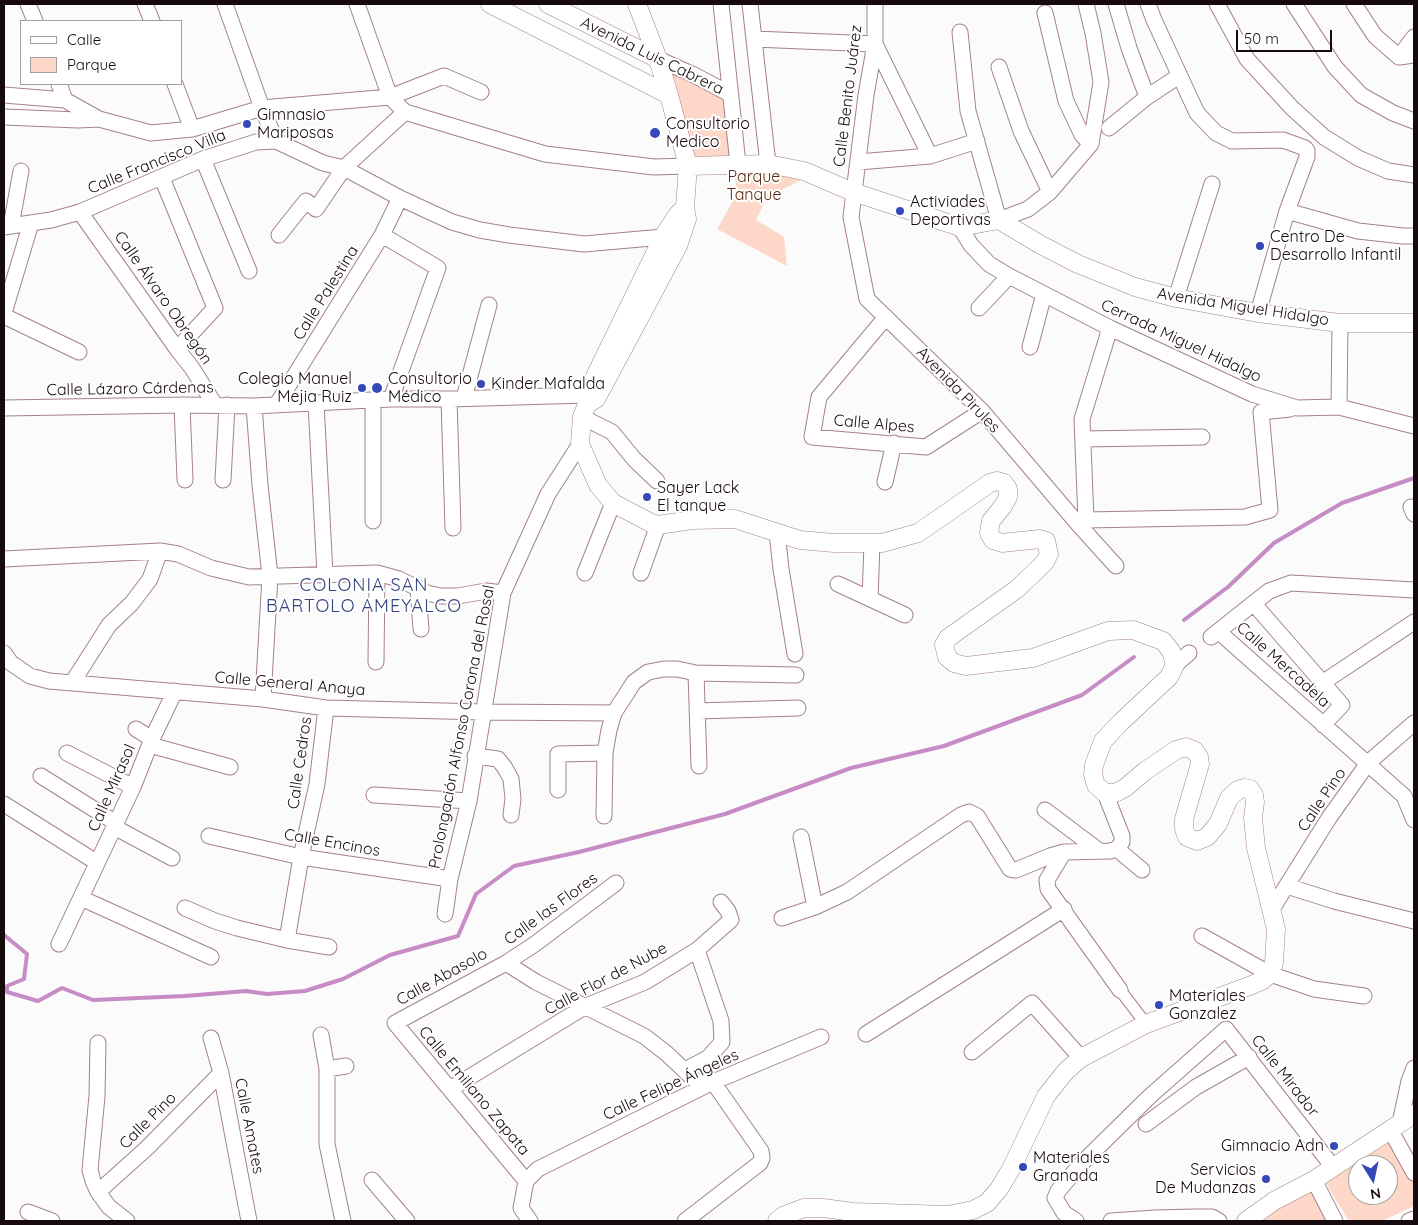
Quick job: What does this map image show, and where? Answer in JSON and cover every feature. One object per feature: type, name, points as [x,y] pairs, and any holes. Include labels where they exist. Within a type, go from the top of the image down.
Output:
[{"type":"street","points":[[28,4],[35,20]]},
{"type":"street","points":[[145,4],[152,20]]},
{"type":"street","points":[[225,4],[262,108],[276,141],[323,163],[344,168],[400,198],[452,222],[480,230],[584,244],[663,237]]},
{"type":"street","points":[[357,4],[390,98],[405,112],[545,154],[654,167],[768,164],[804,171],[854,192],[960,227],[999,220],[1028,209],[1050,192],[1091,144],[1102,82],[1086,4]]},
{"type":"street","name":"Avenida Luis Cabrera","points":[[490,4],[669,95]]},
{"type":"street","name":"Avenida Luis Cabrera","points":[[548,4],[730,94]]},
{"type":"street","points":[[588,404],[678,246],[687,219],[685,207],[688,166],[658,59],[638,4]]},
{"type":"street","points":[[721,4],[738,164]]},
{"type":"street","points":[[750,4],[768,164]]},
{"type":"street","name":"Calle Benito Juárez","points":[[854,192],[866,95],[875,44],[876,4]]},
{"type":"street","points":[[1116,4],[1129,48],[1147,97]]},
{"type":"street","points":[[1148,4],[1197,114],[1216,133],[1232,141],[1283,140],[1307,151],[1307,157],[1287,211],[1258,313]]},
{"type":"street","points":[[1217,4],[1247,59],[1292,108],[1324,137],[1358,158],[1388,170],[1414,176]]},
{"type":"street","points":[[1294,4],[1335,66],[1361,95],[1414,121]]},
{"type":"street","points":[[1354,4],[1375,36],[1399,57],[1414,55]]},
{"type":"street","points":[[1045,13],[1066,101],[1082,134],[1091,144]]},
{"type":"street","points":[[960,32],[968,111],[999,220]]},
{"type":"street","points":[[1399,57],[1414,37]]},
{"type":"street","points":[[754,39],[875,44],[930,156]]},
{"type":"street","points":[[999,67],[1021,131],[1050,192]]},
{"type":"street","points":[[4,95],[65,100],[99,119],[151,133],[192,129],[262,108],[390,98],[444,76],[481,92]]},
{"type":"street","points":[[1109,128],[1147,97],[1179,76]]},
{"type":"street","points":[[59,85],[65,100]]},
{"type":"street","points":[[175,85],[192,129]]},
{"type":"street","points":[[279,235],[306,201],[316,209],[344,168],[405,112]]},
{"type":"street","points":[[4,117],[99,119]]},
{"type":"street","name":"Calle Francisco Villa","points":[[7,227],[51,220],[80,212],[204,160],[256,142],[276,141]]},
{"type":"street","points":[[858,162],[930,156],[977,141]]},
{"type":"street","points":[[204,160],[248,271]]},
{"type":"street","points":[[7,227],[21,171]]},
{"type":"street","points":[[162,178],[215,308],[177,349]]},
{"type":"street","points":[[1176,298],[1212,184]]},
{"type":"street","name":"Avenida Pirules","points":[[854,192],[851,217],[867,299],[982,411],[1082,522],[1116,566]]},
{"type":"street","name":"Calle Palestina","points":[[277,404],[382,235],[400,198]]},
{"type":"street","points":[[685,207],[678,214],[663,237],[588,404],[580,444],[598,485],[613,503],[658,527],[692,520],[735,519],[800,540],[834,544],[882,543],[918,533],[990,483],[1004,484],[1008,488],[1008,497],[992,521],[989,533],[993,540],[1002,543],[1040,540],[1046,542],[1050,554],[1045,562],[1017,589],[948,638],[944,645],[947,657],[954,663],[966,666],[1033,658],[1108,631],[1133,630],[1163,641],[1171,651],[1175,665]]},
{"type":"street","points":[[1287,211],[1358,231],[1414,236]]},
{"type":"street","name":"Calle Álvaro Obregón","points":[[80,212],[177,349],[221,405]]},
{"type":"street","name":"Avenida Miguel Hidalgo","points":[[999,220],[1078,264],[1135,287],[1176,298],[1258,313],[1340,323],[1414,323]]},
{"type":"street","points":[[31,223],[4,315],[79,352]]},
{"type":"street","name":"Cerrada Miguel Hidalgo","points":[[960,227],[971,245],[989,264],[1008,276],[1110,328],[1252,394],[1297,408],[1339,407],[1414,426]]},
{"type":"street","points":[[382,235],[438,268],[391,399]]},
{"type":"street","points":[[979,308],[1008,276]]},
{"type":"street","points":[[1030,347],[1044,294]]},
{"type":"street","points":[[453,528],[456,399],[489,305]]},
{"type":"street","name":"Calle Alpes","points":[[886,318],[820,397],[812,437],[926,447],[982,411]]},
{"type":"street","points":[[1339,407],[1340,323]]},
{"type":"street","points":[[1110,328],[1082,419],[1084,439],[1082,522],[1244,517],[1270,510],[1261,412],[1297,408]]},
{"type":"street","name":"Calle Lázaro Cárdenas","points":[[4,408],[182,405],[254,406],[391,399],[456,399],[588,404]]},
{"type":"street","points":[[373,521],[374,400]]},
{"type":"street","points":[[316,403],[325,574]]},
{"type":"street","points":[[588,404],[634,459],[657,481]]},
{"type":"street","points":[[182,405],[185,480]]},
{"type":"street","points":[[221,405],[224,480]]},
{"type":"street","points":[[254,406],[270,576],[263,699]]},
{"type":"street","points":[[1084,439],[1202,437]]},
{"type":"street","points":[[885,482],[894,443]]},
{"type":"street","name":"Prolongación Alfonso Corona del Rosal","points":[[445,914],[450,879],[469,801],[503,593],[548,494],[580,444]]},
{"type":"street","points":[[585,572],[613,503]]},
{"type":"street","points":[[641,573],[658,527]]},
{"type":"street","points":[[777,532],[794,654]]},
{"type":"street","points":[[870,599],[872,543]]},
{"type":"street","points":[[72,683],[109,625],[132,603],[150,579],[160,551]]},
{"type":"street","points":[[4,559],[160,551],[178,554],[211,568],[248,577],[377,573],[399,579],[427,593],[440,596],[458,596],[486,591],[503,593]]},
{"type":"street","points":[[376,662],[377,573]]},
{"type":"street","points":[[1414,590],[1291,583],[1270,591],[1254,604],[1322,682],[1414,622]]},
{"type":"street","points":[[838,584],[905,615]]},
{"type":"street","points":[[418,588],[421,629]]},
{"type":"street","name":"Calle Mercadela","points":[[1254,604],[1215,634],[1368,763],[1404,796],[1414,820]]},
{"type":"street","name":"Calle General Anaya","points":[[4,653],[11,663],[30,676],[49,681],[263,699],[326,708],[614,713]]},
{"type":"street","points":[[782,918],[815,907],[847,892],[961,815],[970,812],[977,816],[1010,868],[1016,870],[1064,852],[1110,851],[1117,849],[1122,842],[1122,836],[1105,793],[1096,785],[1092,775],[1094,764],[1103,741],[1169,677],[1175,665],[1190,653]]},
{"type":"street","points":[[604,816],[605,753],[609,730],[614,713],[634,682],[648,672],[664,669],[677,669],[696,673],[796,675]]},
{"type":"street","points":[[696,673],[699,766]]},
{"type":"street","name":"Calle Mercadela","points":[[1322,682],[1342,705],[1323,725]]},
{"type":"street","name":"Calle Mirasol","points":[[59,944],[96,862],[133,788],[174,691]]},
{"type":"street","name":"Calle Cedros","points":[[287,940],[301,857],[317,784],[326,708]]},
{"type":"street","points":[[697,711],[798,708]]},
{"type":"street","name":"Calle Pino","points":[[1272,909],[1329,818],[1368,763],[1414,723]]},
{"type":"street","points":[[136,729],[151,742],[230,767]]},
{"type":"street","points":[[777,1221],[783,1216],[804,1208],[823,1208],[855,1216],[948,1215],[973,1210],[987,1203],[1011,1170],[1046,1096],[1066,1070],[1081,1058],[1146,1024],[1252,985],[1270,974],[1274,963],[1276,929],[1254,832],[1255,802],[1254,795],[1250,789],[1238,790],[1229,798],[1218,824],[1207,838],[1197,841],[1187,836],[1184,829],[1184,819],[1200,764],[1199,757],[1195,751],[1186,747],[1176,750],[1125,788],[1115,793],[1105,793]]},
{"type":"street","points":[[67,753],[133,788]]},
{"type":"street","points":[[558,790],[558,754],[605,753]]},
{"type":"street","points":[[476,756],[498,759],[505,768],[511,779],[513,799],[511,815]]},
{"type":"street","points":[[41,776],[115,825],[172,858]]},
{"type":"street","points":[[374,794],[469,801]]},
{"type":"street","points":[[4,804],[96,862]]},
{"type":"street","points":[[1045,810],[1098,850]]},
{"type":"street","name":"Calle Encinos","points":[[209,836],[301,857],[450,879]]},
{"type":"street","points":[[801,837],[815,907]]},
{"type":"street","points":[[1117,849],[1142,870]]},
{"type":"street","points":[[1064,852],[1047,880],[1048,889],[1146,1024]]},
{"type":"street","name":"Calle las Flores","points":[[506,963],[535,944],[616,883]]},
{"type":"street","points":[[1287,886],[1334,901],[1414,921]]},
{"type":"street","points":[[81,898],[212,958]]},
{"type":"street","name":"Calle Flor de Nube","points":[[450,1089],[586,1006],[645,982],[698,950],[731,920],[728,911],[721,902]]},
{"type":"street","points":[[185,908],[237,928],[287,940],[329,947]]},
{"type":"street","points":[[866,1034],[1064,910]]},
{"type":"street","points":[[1202,936],[1270,974],[1314,989],[1364,996]]},
{"type":"street","points":[[685,1070],[708,1058],[722,1042],[721,1021],[698,950]]},
{"type":"street","points":[[506,963],[536,982],[644,1036],[666,1052],[697,1082],[713,1082],[761,1151],[762,1158],[760,1164],[685,1221]]},
{"type":"street","name":"Calle Abasolo","points":[[395,1023],[506,963]]},
{"type":"street","points":[[972,1052],[1032,1003],[1081,1058]]},
{"type":"street","name":"Calle Emiliano Zapata","points":[[395,1023],[526,1181]]},
{"type":"street","name":"Calle Mirador","points":[[1076,1221],[1064,1213],[1055,1198],[1058,1191],[1082,1163],[1149,1097],[1226,1029],[1333,1168]]},
{"type":"street","points":[[321,1035],[327,1069],[327,1144],[343,1221]]},
{"type":"street","name":"Calle Felipe Ángeles","points":[[538,1169],[713,1082],[821,1037]]},
{"type":"street","name":"Calle Amates","points":[[211,1038],[221,1073],[250,1221]]},
{"type":"street","points":[[98,1043],[97,1096],[90,1170],[98,1192],[110,1207],[127,1221]]},
{"type":"street","points":[[1146,1124],[1196,1087],[1249,1057]]},
{"type":"street","points":[[327,1069],[346,1066]]},
{"type":"street","points":[[1414,1068],[1409,1081],[1402,1122],[1414,1173]]},
{"type":"street","name":"Calle Pino","points":[[98,1192],[147,1148],[221,1073]]},
{"type":"street","points":[[1246,1221],[1274,1201],[1314,1180],[1402,1122]]},
{"type":"street","name":"Calle Emiliano Zapata","points":[[530,1221],[521,1208],[526,1181],[538,1169]]},
{"type":"street","points":[[372,1180],[407,1221]]},
{"type":"street","points":[[1314,1180],[1335,1221]]},
{"type":"street","points":[[28,1212],[52,1221]]},
{"type":"street","points":[[1110,1221],[1195,1217],[1212,1217],[1219,1221]]},
{"type":"street","points":[[1409,1221],[1414,1219]]},
{"type":"green space","points":[[666,67],[726,98],[733,161],[690,162]]},
{"type":"green space","name":"Parque Tanque","points":[[765,169],[805,178],[767,197],[756,220],[784,237],[787,266],[717,229],[737,194],[734,170]]},
{"type":"green space","points":[[1391,1141],[1414,1184],[1414,1206],[1382,1221],[1349,1221],[1325,1182],[1348,1168],[1348,1205],[1398,1205],[1398,1155],[1368,1155]]},
{"type":"green space","points":[[1314,1187],[1332,1221],[1259,1221],[1277,1206]]},
{"type":"waterway","points":[[1184,620],[1228,587],[1274,543],[1342,503],[1414,478]]},
{"type":"waterway","points":[[4,935],[27,954],[24,979],[7,986],[7,992],[38,1001],[62,988],[93,1000],[246,991],[267,994],[305,991],[343,979],[390,955],[458,936],[476,894],[514,866],[579,852],[725,814],[851,768],[944,746],[1082,695],[1134,657]]},
{"type":"place","name":"Gimnasio Mariposas","points":[[247,124]]},
{"type":"place","name":"Consultorio Medico","points":[[655,133]]},
{"type":"place","name":"Activiades Deportivas","points":[[900,211]]},
{"type":"place","name":"Centro De Desarrollo Infantil","points":[[1260,246]]},
{"type":"place","name":"Kinder Mafalda","points":[[481,384]]},
{"type":"place","name":"Colegio Manuel Mejia Ruiz","points":[[362,388]]},
{"type":"place","name":"Consultorio Médico","points":[[377,388]]},
{"type":"place","name":"Sayer Lack El tanque","points":[[647,497]]},
{"type":"place","name":"Materiales Gonzalez","points":[[1159,1005]]},
{"type":"place","name":"Gimnacio Adn","points":[[1334,1146]]},
{"type":"place","name":"Materiales Granada","points":[[1023,1167]]},
{"type":"place","name":"Servicios De Mudanzas","points":[[1266,1179]]},
{"type":"district","name":"COLONIA SAN BARTOLO AMEYALCO","points":[[364,596]]}]
